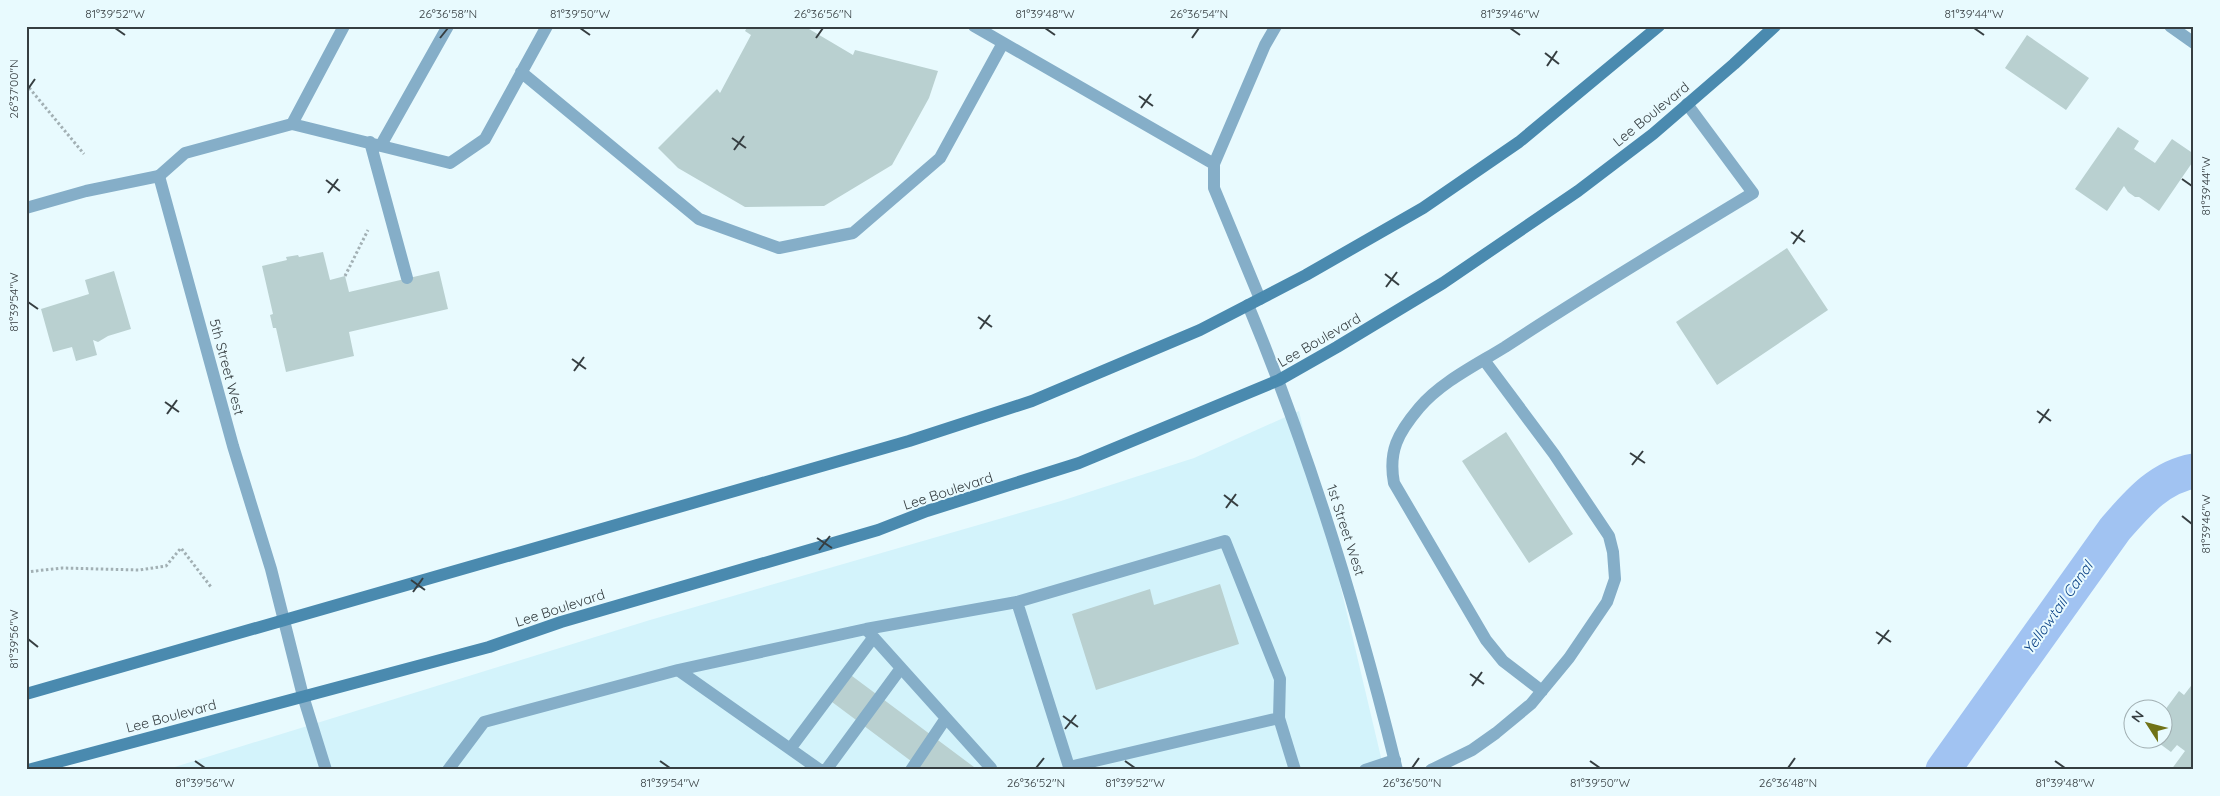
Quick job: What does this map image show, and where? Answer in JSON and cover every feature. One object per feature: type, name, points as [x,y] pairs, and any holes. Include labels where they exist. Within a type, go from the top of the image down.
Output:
[{"type":"main road","points":[[26,694],[909,441],[1023,404],[1200,330],[1260,299],[1423,208],[1503,153],[1659,26]]},
{"type":"main road","name":"Lee Boulevard","points":[[28,770],[489,647],[561,622],[878,530],[927,512],[1079,463],[1279,380],[1442,284],[1578,191],[1653,134],[1775,26]]},
{"type":"street","points":[[292,124],[344,26]]},
{"type":"street","points":[[407,278],[385,198],[375,144],[448,26]]},
{"type":"street","points":[[26,208],[86,191],[159,176],[185,153],[292,124],[450,163],[485,139],[547,26]]},
{"type":"street","points":[[974,26],[1214,164]]},
{"type":"street","points":[[1260,299],[1214,188],[1214,164],[1265,45],[1276,26]]},
{"type":"street","points":[[2170,26],[2194,43]]},
{"type":"street","points":[[521,72],[699,219],[779,248],[853,234],[940,158],[1003,43]]},
{"type":"street","points":[[1542,691],[1503,661],[1486,640],[1394,484],[1391,465],[1395,444],[1406,424],[1436,391],[1552,316],[1753,193],[1687,104]]},
{"type":"street","name":"5th Street West","points":[[159,176],[230,436],[284,620],[303,696],[326,770]]},
{"type":"street","name":"1st Street West","points":[[1248,305],[1279,380],[1336,546],[1366,645],[1396,765]]},
{"type":"street","points":[[1431,770],[1472,750],[1496,734],[1532,704],[1569,658],[1607,602],[1615,579],[1613,552],[1609,536],[1566,470],[1484,360]]},
{"type":"street","points":[[448,770],[484,722],[678,670],[1017,602],[1225,541],[1280,679],[1280,718],[1295,770]]},
{"type":"street","points":[[1017,602],[1069,768],[1280,718]]},
{"type":"street","points":[[869,633],[991,768],[990,770]]},
{"type":"street","points":[[790,749],[869,633]]},
{"type":"street","points":[[826,770],[901,668]]},
{"type":"street","points":[[678,670],[820,770]]},
{"type":"street","points":[[911,770],[946,718]]},
{"type":"street","points":[[1365,770],[1396,765]]},
{"type":"path","points":[[26,84],[84,154]]},
{"type":"path","points":[[345,276],[385,198]]},
{"type":"path","points":[[26,572],[62,568],[139,570],[166,566],[181,548],[211,587]]},
{"type":"shaded area","points":[[1299,411],[1384,770],[165,770],[650,620],[1061,501],[1194,458]]},
{"type":"building","points":[[748,26],[804,26],[853,55],[855,50],[938,71],[929,98],[892,165],[824,206],[745,207],[678,168],[658,148],[717,89],[720,93],[751,35],[745,31]]},
{"type":"building","points":[[2027,35],[2089,78],[2066,110],[2005,68]]},
{"type":"building","points":[[2118,127],[2139,141],[2134,149],[2155,163],[2172,139],[2194,154],[2194,160],[2159,211],[2128,192],[2124,186],[2107,211],[2075,189]]},
{"type":"building","points":[[1787,248],[1828,310],[1717,385],[1676,322]]},
{"type":"building","points":[[323,252],[330,280],[345,276],[349,292],[439,271],[448,309],[349,332],[354,356],[286,372],[276,328],[273,328],[270,315],[273,314],[262,266],[287,260],[286,257],[298,255],[299,257]]},
{"type":"building","points":[[114,271],[131,329],[108,336],[98,342],[93,340],[97,355],[76,361],[72,347],[53,352],[41,309],[89,294],[85,280]]},
{"type":"building","points":[[1506,432],[1573,534],[1529,563],[1462,461]]},
{"type":"building","points":[[1220,584],[1239,644],[1096,690],[1072,614],[1150,589],[1154,605]]},
{"type":"building","points":[[848,673],[978,770],[923,770],[828,699]]},
{"type":"building","points":[[2194,682],[2194,770],[2171,770],[2185,751],[2177,745],[2171,752],[2166,748],[2172,748],[2172,700],[2179,691],[2184,695]]},
{"type":"waterway","name":"Yellowtail Canal","points":[[1943,770],[2115,529],[2140,501],[2159,485],[2181,474],[2194,471]]}]
